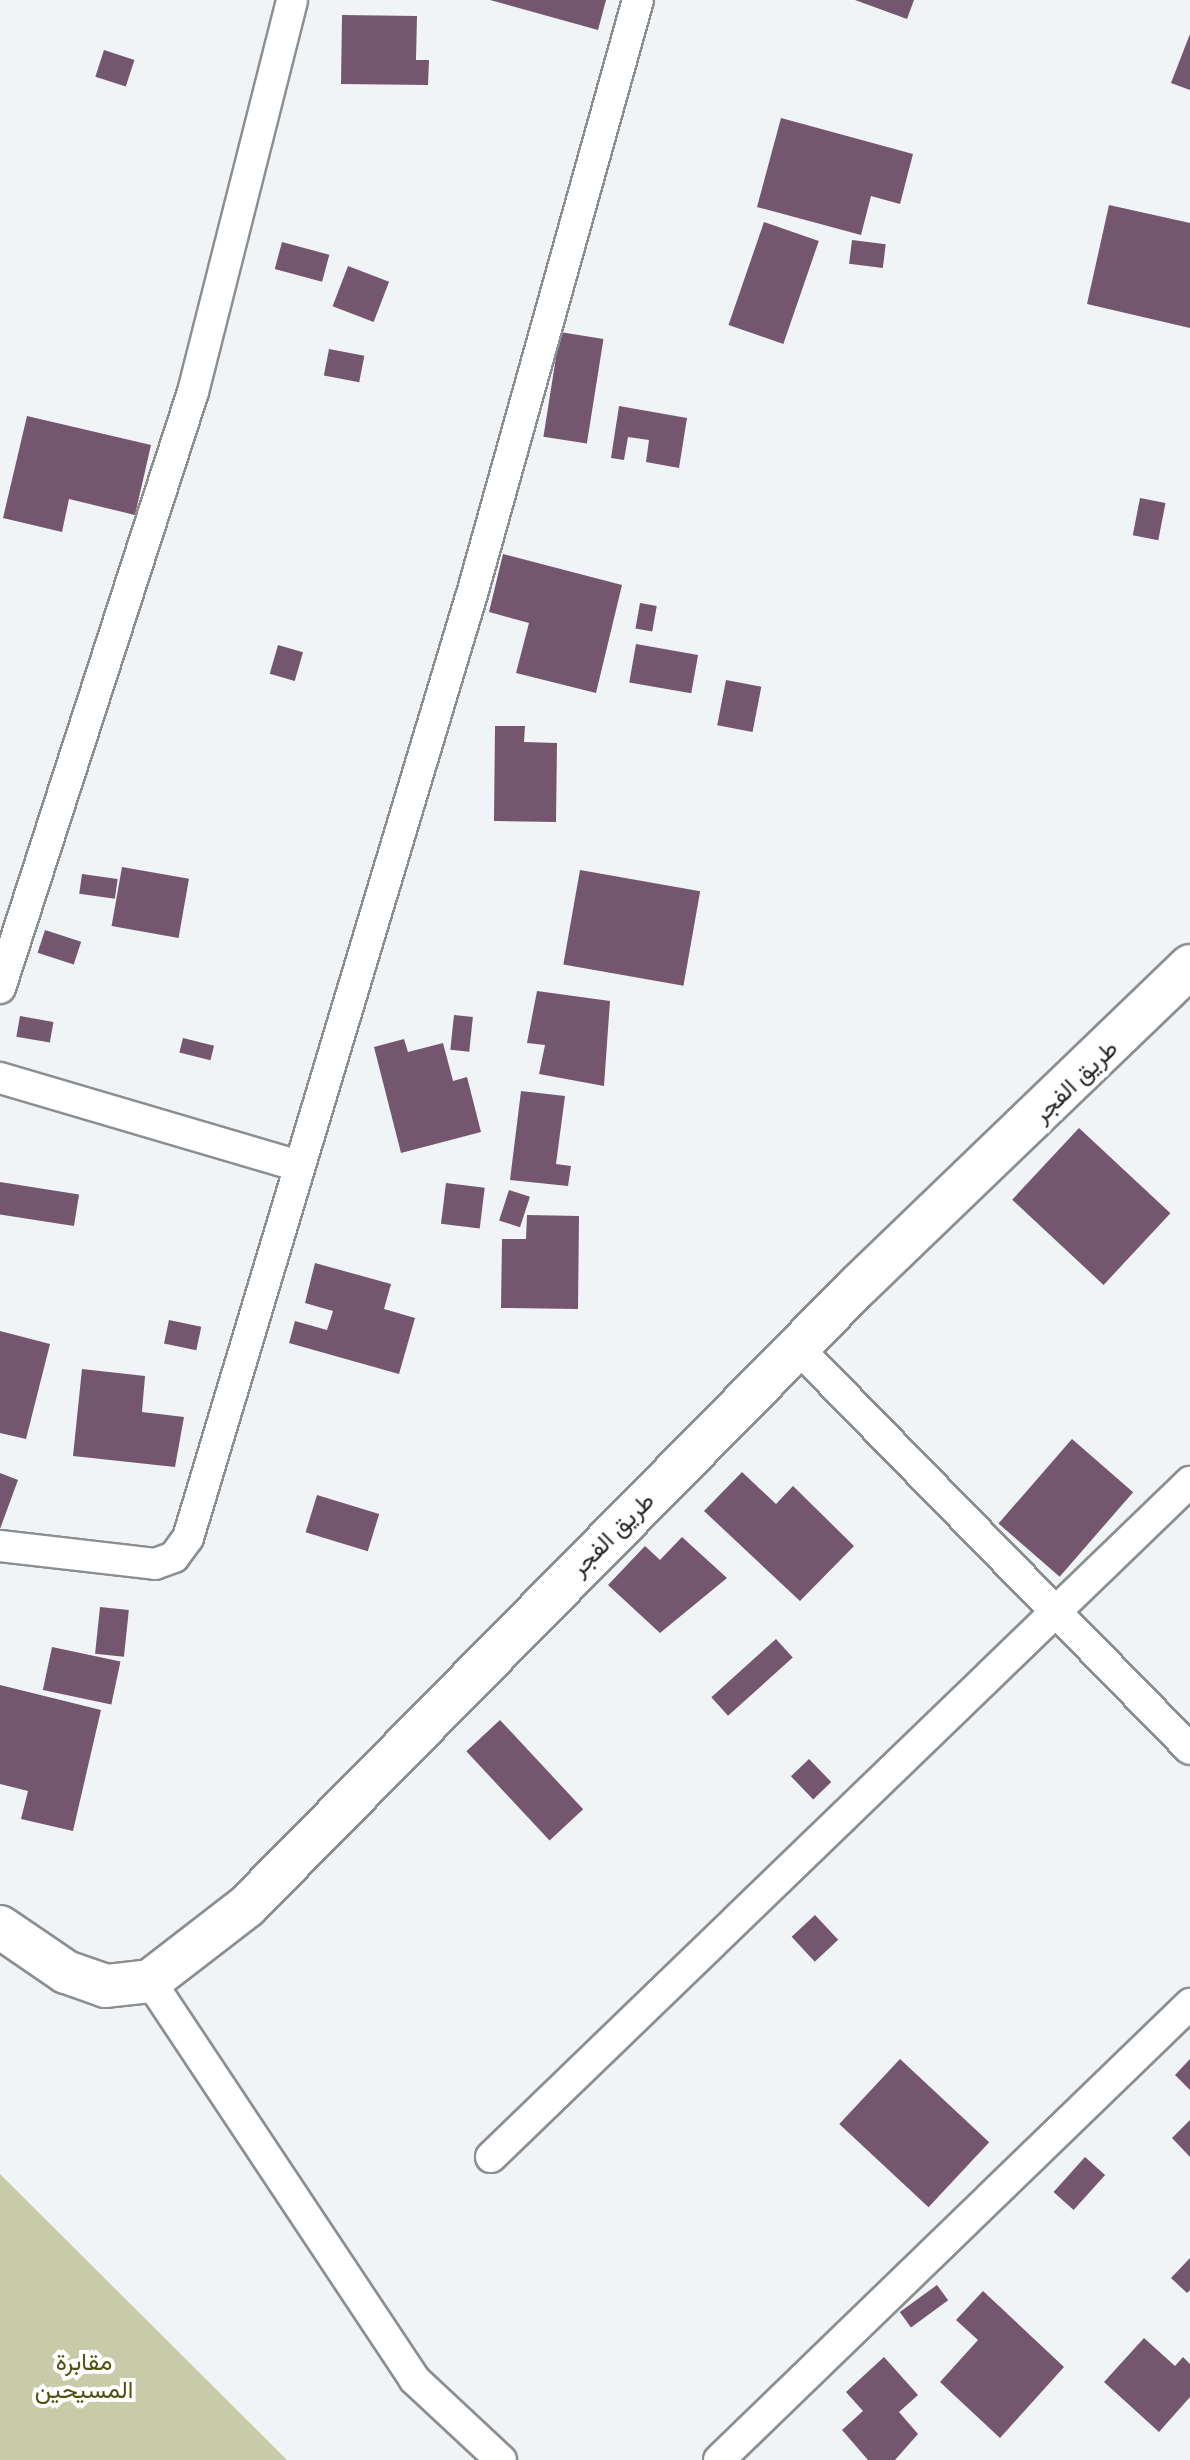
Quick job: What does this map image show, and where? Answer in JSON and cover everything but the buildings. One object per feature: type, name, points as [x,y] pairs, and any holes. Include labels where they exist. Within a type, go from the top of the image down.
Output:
[{"type":"street","points":[[0,988],[193,392],[292,0]]},
{"type":"street","points":[[0,1546],[155,1564],[174,1557],[188,1538],[472,594],[638,0]]},
{"type":"street","name":"طريق الفجر","points":[[150,1981],[247,1906],[357,1801],[797,1347],[1190,966]]},
{"type":"street","points":[[0,1078],[299,1166]]},
{"type":"street","points":[[797,1347],[1190,1749]]},
{"type":"street","points":[[491,2157],[1190,1482]]},
{"type":"street","points":[[0,1927],[93,1981],[150,1981],[414,2379],[501,2460]]},
{"type":"street","points":[[719,2460],[1190,2004]]},
{"type":"green space","name":"مقابرة المسيحين","points":[[0,2174],[287,2460],[0,2460]]}]
